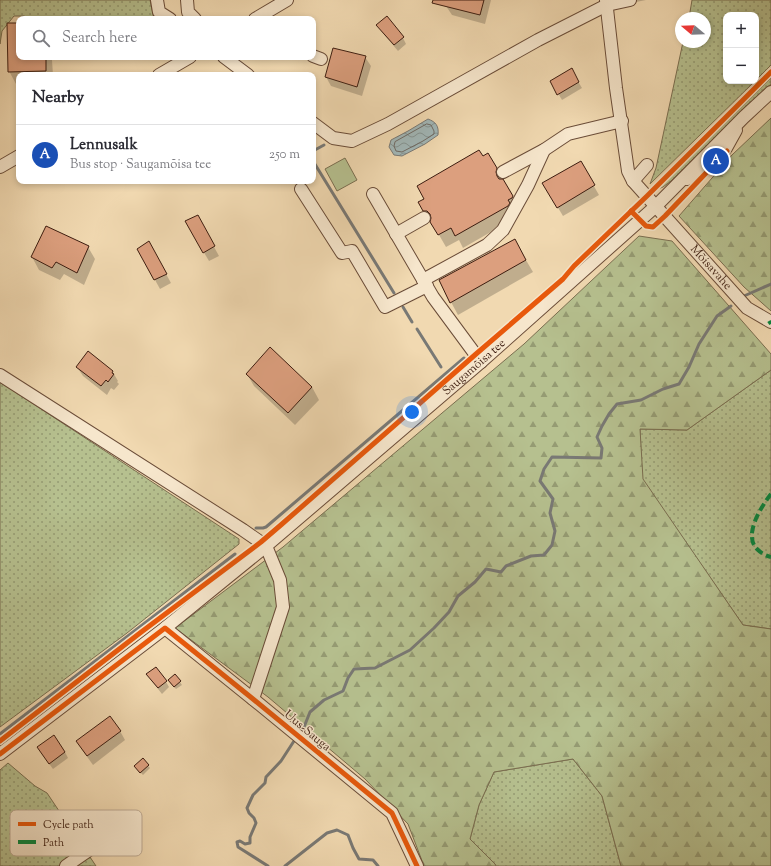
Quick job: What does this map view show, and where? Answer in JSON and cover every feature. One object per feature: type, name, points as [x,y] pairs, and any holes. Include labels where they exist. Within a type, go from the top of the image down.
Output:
[{"type":"street","points":[[157,0],[159,12],[165,16]]},
{"type":"street","points":[[187,0],[188,12],[192,16]]},
{"type":"street","points":[[260,16],[287,0]]},
{"type":"street","points":[[316,125],[333,138],[352,141],[388,124],[606,2],[630,0]]},
{"type":"street","points":[[606,2],[628,171],[633,181],[647,165]]},
{"type":"street","points":[[164,72],[185,60]]},
{"type":"street","points":[[228,60],[244,72]]},
{"type":"street","name":"Saugamõisa tee","points":[[0,754],[165,628],[266,546],[481,362],[656,206],[744,116],[771,92]]},
{"type":"street","points":[[503,172],[544,150],[568,134],[622,121]]},
{"type":"street","points":[[301,189],[342,253],[352,251],[385,307],[487,245],[503,230],[528,185],[544,150]]},
{"type":"street","points":[[0,168],[16,158]]},
{"type":"street","name":"Mõisavahe","points":[[633,181],[747,308],[771,322]]},
{"type":"street","points":[[373,194],[433,297],[481,362]]},
{"type":"street","points":[[396,234],[424,218]]},
{"type":"street","points":[[0,375],[244,530],[266,546],[280,580],[283,607],[253,699]]},
{"type":"street","name":"Uus-Sauga","points":[[165,628],[392,814],[417,866]]},
{"type":"street","points":[[66,866],[80,856]]},
{"type":"green space","points":[[0,0],[150,0],[153,16],[14,16],[2,31],[0,44]]},
{"type":"green space","points":[[692,0],[771,0],[771,65],[759,77],[759,12],[723,12],[723,84],[752,84],[650,184],[656,168],[682,48],[711,48],[711,12],[690,12]]},
{"type":"green space","points":[[771,78],[771,84],[742,110],[671,181],[658,189],[665,180],[699,149]]},
{"type":"green space","points":[[771,118],[771,311],[744,287],[679,216],[732,155]]},
{"type":"green space","points":[[345,158],[357,180],[337,191],[325,169]]},
{"type":"green space","points":[[639,236],[672,241],[771,354],[771,370],[687,430],[640,429],[643,479],[743,625],[771,629],[771,866],[621,866],[602,796],[573,759],[494,772],[479,805],[470,839],[496,866],[424,866],[408,824],[365,779],[268,697],[175,628],[283,547],[524,344]]},
{"type":"green space","points":[[771,370],[771,629],[743,625],[642,479],[640,429],[687,430]]},
{"type":"green space","points":[[0,382],[239,539],[239,544],[127,633],[0,727]]},
{"type":"green space","points":[[573,759],[602,796],[621,866],[496,866],[470,839],[479,805],[494,772]]},
{"type":"green space","points":[[8,763],[35,786],[47,793],[58,810],[10,810],[10,856],[89,856],[96,866],[0,866],[0,770]]},
{"type":"water","points":[[428,119],[436,125],[438,135],[425,144],[402,156],[394,155],[389,147],[391,140]]},
{"type":"building","points":[[433,0],[484,0],[480,15],[432,3]]},
{"type":"building","points":[[387,16],[404,37],[394,45],[376,25]]},
{"type":"building","points":[[7,23],[16,23],[16,60],[46,60],[46,71],[8,72]]},
{"type":"building","points":[[333,48],[366,56],[357,87],[325,77]]},
{"type":"building","points":[[572,68],[579,82],[557,95],[550,81]]},
{"type":"building","points":[[479,150],[483,156],[488,153],[497,168],[497,176],[499,179],[503,179],[513,196],[508,200],[510,203],[508,206],[455,236],[451,228],[438,235],[430,222],[430,214],[427,211],[423,211],[418,202],[424,199],[417,186]]},
{"type":"building","points":[[581,161],[595,185],[557,208],[542,183]]},
{"type":"building","points":[[198,215],[215,246],[203,253],[185,221]]},
{"type":"building","points":[[46,226],[89,246],[77,273],[56,262],[52,268],[31,257]]},
{"type":"building","points":[[515,239],[526,260],[450,303],[439,280]]},
{"type":"building","points":[[149,241],[167,274],[154,280],[137,249]]},
{"type":"building","points":[[270,347],[312,387],[288,413],[246,374]]},
{"type":"building","points":[[88,351],[113,371],[112,373],[114,374],[108,382],[106,380],[101,386],[76,367]]},
{"type":"building","points":[[156,667],[167,681],[158,688],[146,674]]},
{"type":"building","points":[[175,674],[181,681],[174,687],[168,680]]},
{"type":"building","points":[[110,716],[121,731],[87,756],[76,741]]},
{"type":"building","points":[[54,735],[65,752],[49,764],[37,747]]},
{"type":"building","points":[[143,758],[149,765],[140,773],[134,766]]},
{"type":"waterway","points":[[316,149],[324,145]]},
{"type":"waterway","points":[[316,166],[394,293]]},
{"type":"waterway","points":[[744,296],[771,284]]},
{"type":"waterway","points":[[302,732],[310,712],[324,700],[343,691],[348,678],[354,669],[375,668],[410,650],[434,628],[449,612],[458,596],[475,582],[486,569],[501,572],[506,566],[531,556],[544,555],[552,545],[555,531],[550,513],[553,499],[540,481],[544,469],[552,457],[601,458],[602,448],[597,437],[609,414],[617,404],[641,400],[663,389],[679,384],[689,367],[699,344],[717,316],[731,306]]},
{"type":"waterway","points":[[403,307],[412,322]]},
{"type":"waterway","points":[[417,329],[441,367]]},
{"type":"waterway","points":[[256,528],[266,527],[464,358]]},
{"type":"waterway","points":[[0,734],[235,554]]},
{"type":"waterway","points":[[268,866],[238,847],[237,842],[240,841],[245,844],[250,843],[250,837],[256,823],[247,808],[253,795],[265,783],[266,777],[281,761],[294,741]]},
{"type":"waterway","points":[[285,866],[327,833],[337,830],[348,835],[359,859],[373,860],[378,866]]},
{"type":"marked path","points":[[771,494],[758,513],[752,536],[753,543],[757,549],[771,557]]},
{"type":"cycle path","points":[[0,741],[261,542],[282,524],[563,279],[574,266],[647,196],[771,72]]},
{"type":"cycle path","points":[[631,211],[646,226],[653,227],[727,151]]},
{"type":"cycle path","points":[[0,754],[165,628],[392,813],[417,866]]},
{"type":"place","name":"Lennusalk","points":[[716,161]]}]
